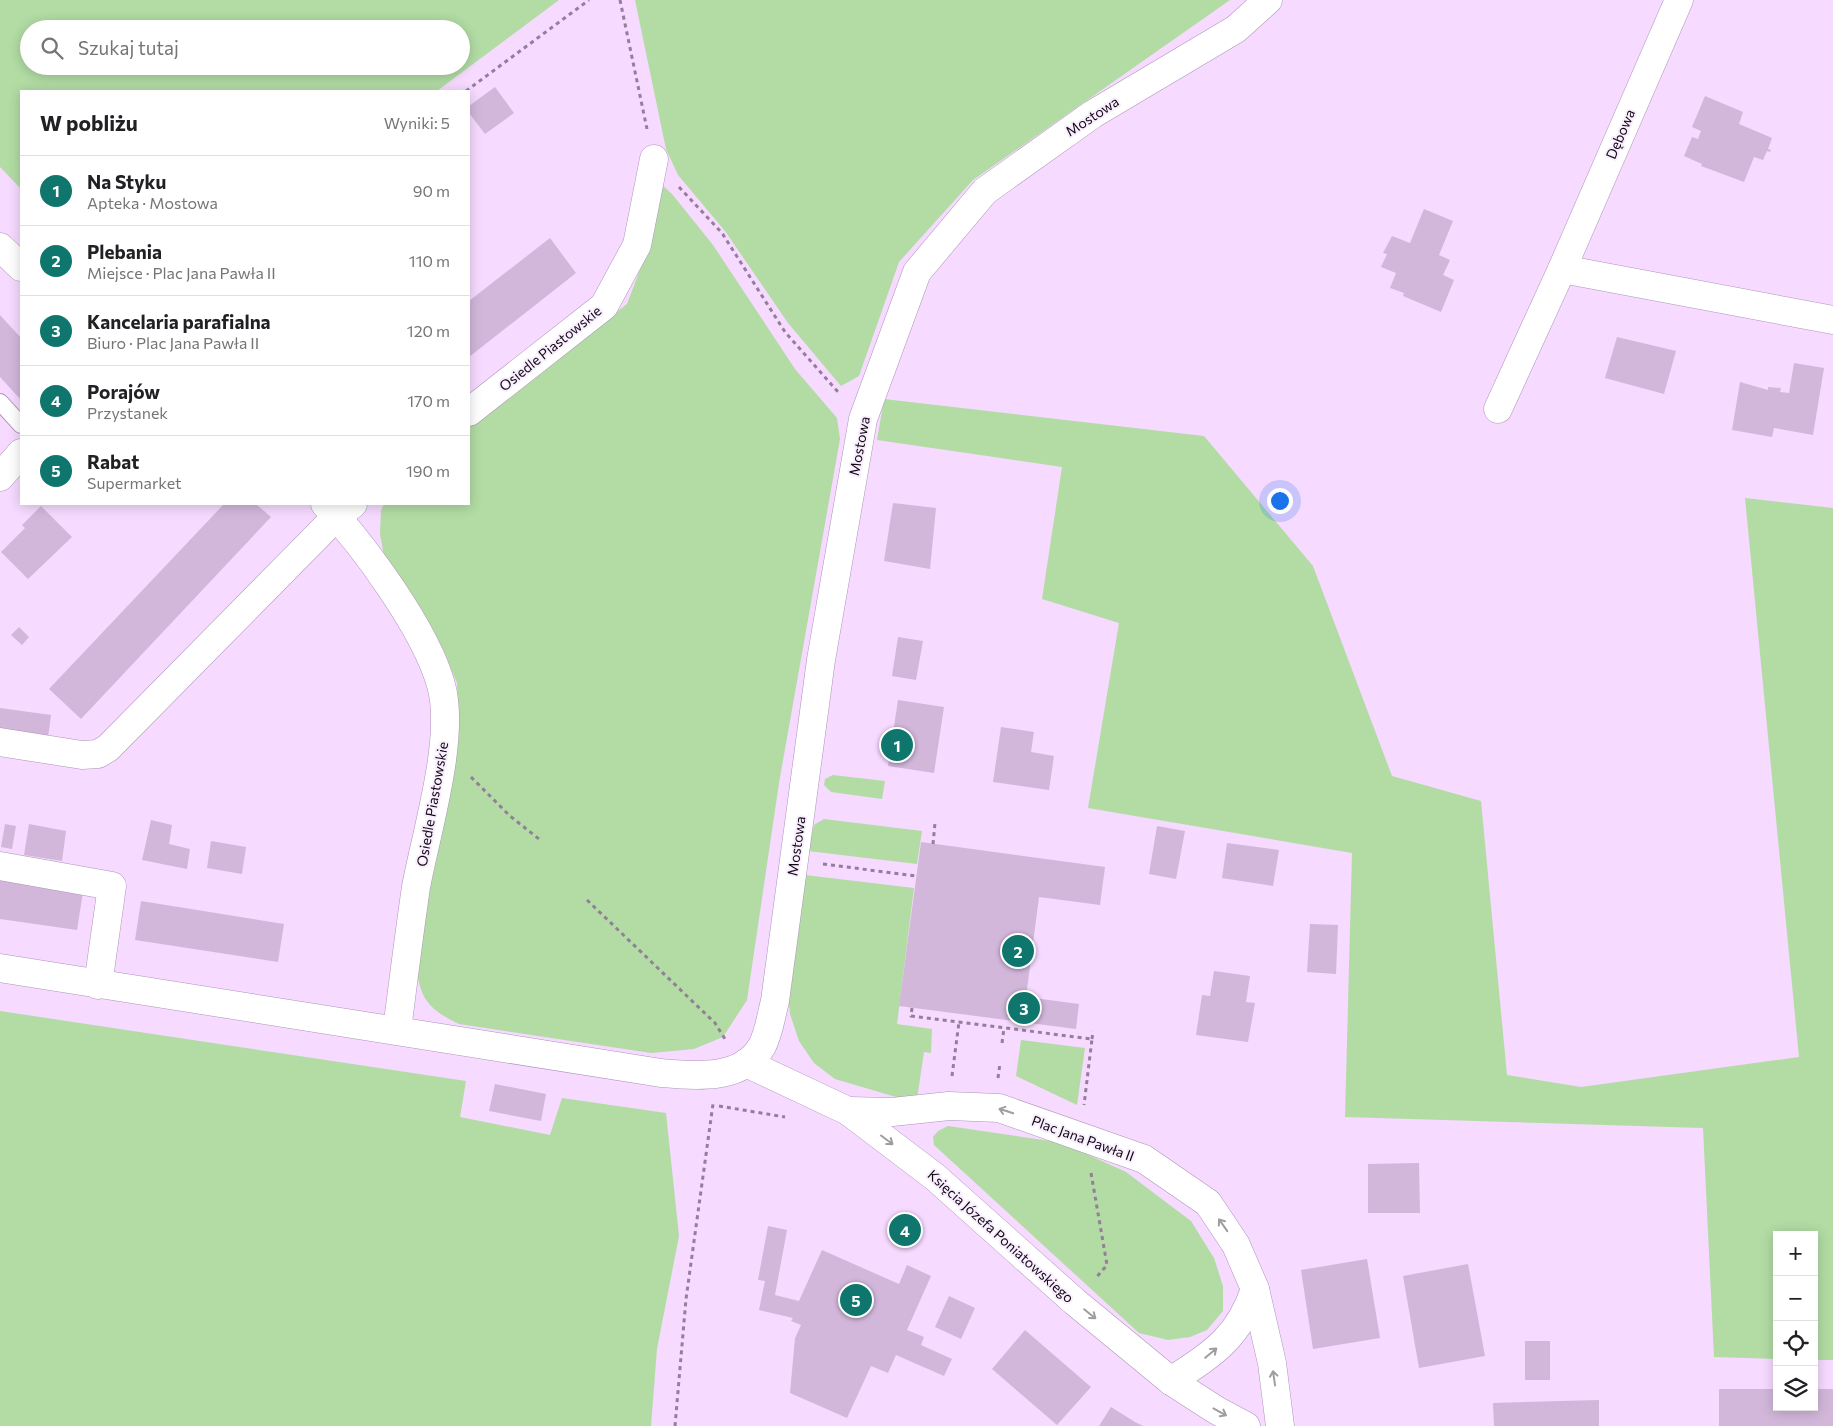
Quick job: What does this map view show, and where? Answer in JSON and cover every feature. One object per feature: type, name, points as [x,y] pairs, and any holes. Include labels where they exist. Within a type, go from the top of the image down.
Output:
[{"type":"street","name":"Mostowa","points":[[746,1062],[761,1048],[768,1030],[775,1001],[821,660],[863,420],[918,272],[985,191],[1093,114],[1236,29],[1268,0]]},
{"type":"street","name":"Dębowa","points":[[1498,409],[1562,269],[1679,0]]},
{"type":"street","name":"Osiedle Piastowskie","points":[[470,411],[604,306],[637,245],[654,159]]},
{"type":"street","points":[[0,247],[20,266]]},
{"type":"street","points":[[1562,269],[1833,320]]},
{"type":"street","points":[[0,477],[20,454]]},
{"type":"street","name":"Osiedle Piastowskie","points":[[0,742],[82,755],[98,754],[108,748],[338,508],[422,640],[442,686],[445,715],[443,750],[416,887],[397,1030]]},
{"type":"street","points":[[0,866],[112,886],[98,985]]},
{"type":"street","points":[[0,968],[661,1073],[703,1076],[726,1072],[746,1062]]},
{"type":"street","name":"Księcia Józefa Poniatowskiego","points":[[746,1062],[848,1111],[935,1177],[1075,1302],[1171,1381],[1216,1410],[1246,1426]]},
{"type":"street","name":"Plac Jana Pawła II","points":[[848,1111],[892,1112],[949,1106],[999,1108],[1144,1159],[1208,1203],[1236,1245],[1255,1289],[1272,1363],[1280,1426]]},
{"type":"street","points":[[1171,1381],[1202,1361],[1232,1335],[1248,1312],[1255,1289]]},
{"type":"lane","points":[[0,402],[20,423]]},
{"type":"path","points":[[467,90],[589,0]]},
{"type":"path","points":[[620,0],[654,159],[722,233],[785,332],[863,420]]},
{"type":"path","points":[[443,750],[510,816],[539,839]]},
{"type":"path","points":[[933,844],[935,823]]},
{"type":"path","points":[[794,861],[916,876]]},
{"type":"path","points":[[587,900],[715,1023],[726,1040],[719,1043]]},
{"type":"path","points":[[912,1008],[911,1016],[1092,1039]]},
{"type":"path","points":[[959,1022],[952,1076],[961,1077]]},
{"type":"path","points":[[1002,1043],[1004,1028]]},
{"type":"path","points":[[1084,1106],[1093,1031]]},
{"type":"path","points":[[1000,1063],[997,1082],[1004,1082]]},
{"type":"path","points":[[675,1426],[686,1299],[717,1073]]},
{"type":"path","points":[[1075,1302],[1107,1266],[1089,1163],[1097,1141]]},
{"type":"green space","points":[[0,0],[559,0],[470,66],[470,20],[20,20],[20,75],[458,75],[438,90],[20,90],[20,188],[0,167]]},
{"type":"green space","points":[[635,0],[1230,0],[973,180],[899,262],[859,376],[841,386],[788,323],[725,231],[678,175],[666,149]]},
{"type":"green space","points":[[661,184],[672,194],[713,245],[795,369],[837,418],[840,439],[779,783],[747,1000],[723,1037],[694,1049],[651,1053],[459,1024],[448,1019],[433,1008],[423,995],[416,965],[443,804],[459,729],[457,683],[443,649],[384,556],[380,534],[381,510],[384,505],[470,505],[470,425],[627,304],[644,259]]},
{"type":"green space","points":[[884,399],[1204,436],[1313,566],[1392,776],[1481,801],[1507,1075],[1581,1087],[1799,1057],[1745,498],[1833,508],[1833,1360],[1818,1360],[1818,1231],[1773,1231],[1773,1359],[1714,1357],[1703,1128],[1345,1117],[1352,853],[1088,808],[1119,623],[1042,599],[1062,467],[877,440]]},
{"type":"green space","points":[[833,775],[885,781],[882,799],[831,792],[824,785],[825,779]]},
{"type":"green space","points":[[824,819],[922,831],[917,864],[808,851],[814,825]]},
{"type":"green space","points":[[805,875],[914,888],[897,1024],[932,1029],[931,1053],[924,1052],[917,1099],[913,1102],[835,1079],[814,1063],[799,1041],[790,1014],[787,985]]},
{"type":"green space","points":[[0,1011],[466,1081],[460,1117],[550,1135],[562,1098],[666,1113],[679,1236],[657,1349],[651,1426],[0,1426]]},
{"type":"green space","points":[[1021,1040],[1085,1048],[1077,1105],[1016,1076]]},
{"type":"green space","points":[[948,1126],[1050,1141],[1080,1151],[1126,1172],[1191,1221],[1214,1258],[1223,1286],[1223,1311],[1207,1330],[1190,1337],[1168,1340],[1139,1333],[934,1145],[933,1137],[938,1131]]},
{"type":"building","points":[[495,87],[514,113],[485,134],[470,114],[470,105]]},
{"type":"building","points":[[1705,96],[1743,112],[1739,124],[1772,138],[1768,149],[1771,150],[1770,152],[1767,151],[1763,160],[1754,157],[1744,182],[1701,166],[1702,164],[1684,156],[1692,137],[1698,139],[1701,131],[1692,127]]},
{"type":"building","points":[[1424,209],[1453,221],[1439,255],[1450,260],[1443,275],[1454,280],[1441,312],[1403,296],[1404,293],[1390,288],[1396,273],[1381,267],[1387,254],[1383,253],[1392,236],[1410,243]]},
{"type":"building","points":[[550,238],[576,273],[470,356],[470,300]]},
{"type":"building","points":[[0,315],[20,337],[20,399],[0,377]]},
{"type":"building","points":[[1617,337],[1676,351],[1664,394],[1605,378]]},
{"type":"building","points":[[1794,363],[1824,368],[1813,435],[1774,428],[1772,437],[1732,430],[1740,382],[1768,390],[1768,387],[1781,388],[1780,392],[1789,393]]},
{"type":"building","points":[[893,503],[936,508],[930,569],[884,561]]},
{"type":"building","points":[[223,505],[257,505],[271,517],[81,719],[49,689]]},
{"type":"building","points":[[41,506],[72,537],[28,579],[1,552],[25,528],[22,525]]},
{"type":"building","points":[[19,627],[29,637],[22,645],[11,635]]},
{"type":"building","points":[[898,637],[923,641],[916,680],[892,676]]},
{"type":"building","points":[[898,700],[944,707],[934,773],[888,766]]},
{"type":"building","points":[[0,708],[51,715],[48,738],[0,729]]},
{"type":"building","points":[[1001,727],[1034,732],[1031,752],[1054,756],[1049,790],[993,782]]},
{"type":"building","points":[[151,820],[172,825],[169,844],[190,849],[187,869],[142,860]]},
{"type":"building","points":[[5,824],[16,826],[12,849],[1,847]]},
{"type":"building","points":[[29,824],[66,831],[62,861],[24,855]]},
{"type":"building","points":[[1157,826],[1185,831],[1176,879],[1149,874]]},
{"type":"building","points":[[211,841],[246,847],[242,874],[207,868]]},
{"type":"building","points":[[921,842],[1105,867],[1100,905],[1039,897],[1026,997],[1079,1004],[1076,1029],[899,1006]]},
{"type":"building","points":[[1227,843],[1279,850],[1273,886],[1222,878]]},
{"type":"building","points":[[0,879],[83,892],[77,930],[0,919]]},
{"type":"building","points":[[141,901],[284,924],[278,962],[135,940]]},
{"type":"building","points":[[1310,924],[1338,925],[1336,974],[1307,972]]},
{"type":"building","points":[[1214,971],[1250,976],[1246,1002],[1255,1003],[1248,1042],[1196,1035],[1202,995],[1210,996]]},
{"type":"building","points":[[495,1084],[546,1094],[541,1121],[489,1111]]},
{"type":"building","points":[[1419,1163],[1420,1213],[1368,1213],[1368,1164]]},
{"type":"building","points":[[768,1226],[787,1230],[775,1295],[799,1301],[822,1250],[899,1284],[907,1265],[931,1276],[907,1330],[924,1337],[921,1345],[952,1359],[944,1376],[896,1355],[888,1373],[871,1366],[847,1418],[790,1393],[795,1338],[801,1325],[791,1321],[793,1318],[759,1310],[765,1281],[758,1280]]},
{"type":"building","points":[[1367,1259],[1380,1338],[1313,1349],[1301,1270]]},
{"type":"building","points":[[1468,1264],[1485,1356],[1419,1368],[1403,1276]]},
{"type":"building","points":[[949,1296],[975,1308],[961,1339],[935,1327]]},
{"type":"building","points":[[1025,1330],[1091,1387],[1057,1425],[992,1369]]},
{"type":"building","points":[[1525,1341],[1550,1341],[1550,1380],[1525,1380]]},
{"type":"building","points":[[1719,1389],[1773,1389],[1773,1411],[1818,1411],[1818,1389],[1833,1389],[1833,1426],[1719,1426]]},
{"type":"building","points":[[1599,1400],[1599,1426],[1494,1426],[1493,1403]]},
{"type":"building","points":[[1111,1407],[1135,1422],[1143,1426],[1099,1426]]},
{"type":"place","name":"Na Styku","points":[[897,745]]},
{"type":"place","name":"Plebania","points":[[1018,951]]},
{"type":"place","name":"Kancelaria parafialna","points":[[1024,1008]]},
{"type":"place","name":"Porajów","points":[[905,1230]]},
{"type":"place","name":"Rabat","points":[[856,1300]]}]
